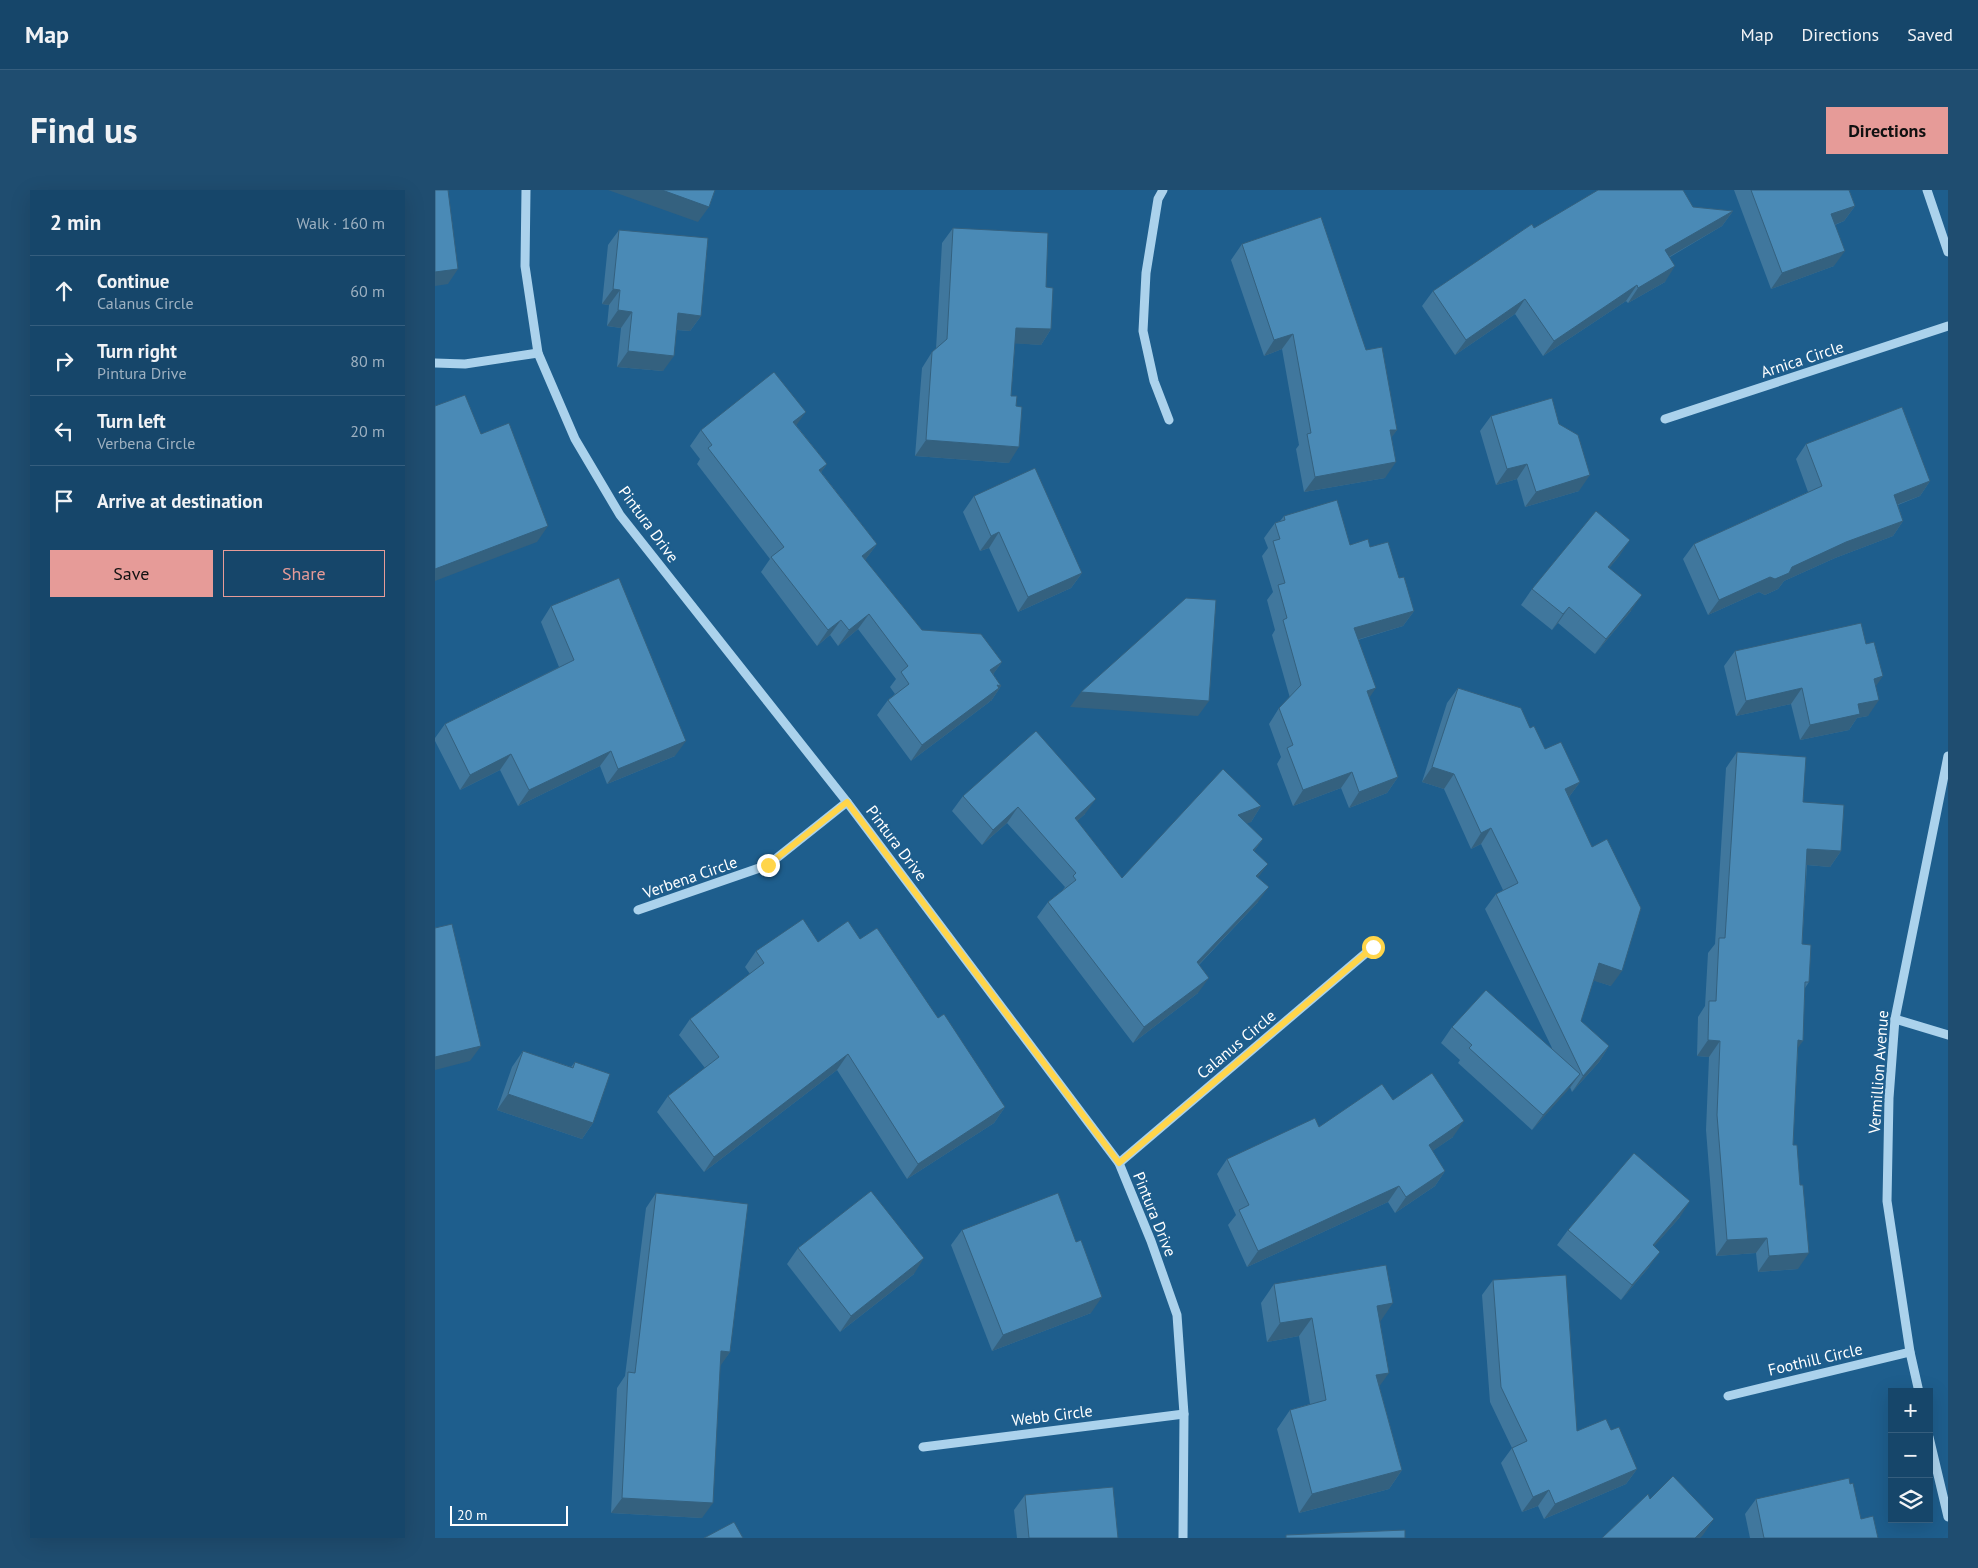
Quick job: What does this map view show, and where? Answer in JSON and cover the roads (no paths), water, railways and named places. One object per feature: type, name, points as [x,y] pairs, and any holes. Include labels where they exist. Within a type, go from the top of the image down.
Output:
[{"type":"street","name":"Pintura Drive","points":[[526,190],[525,266],[538,353],[575,439],[620,515],[847,802],[1119,1163],[1151,1241],[1177,1315],[1184,1414],[1183,1538]]},
{"type":"street","points":[[1163,190],[1158,200],[1146,273],[1143,331],[1154,381],[1169,420]]},
{"type":"street","points":[[1927,190],[1948,252]]},
{"type":"street","name":"Arnica Circle","points":[[1665,420],[1948,326]]},
{"type":"street","points":[[435,363],[465,364],[538,353]]},
{"type":"street","name":"Vermillion Avenue","points":[[1918,1388],[1910,1352],[1887,1201],[1889,1098],[1895,1019],[1948,756]]},
{"type":"street","name":"Verbena Circle","points":[[638,910],[768,865],[847,802]]},
{"type":"street","name":"Calanus Circle","points":[[1119,1163],[1373,947]]},
{"type":"street","points":[[1895,1019],[1948,1035]]},
{"type":"street","name":"Foothill Circle","points":[[1728,1396],[1910,1352]]},
{"type":"street","name":"Webb Circle","points":[[923,1447],[1184,1414]]},
{"type":"street","points":[[1933,1453],[1948,1517]]}]
